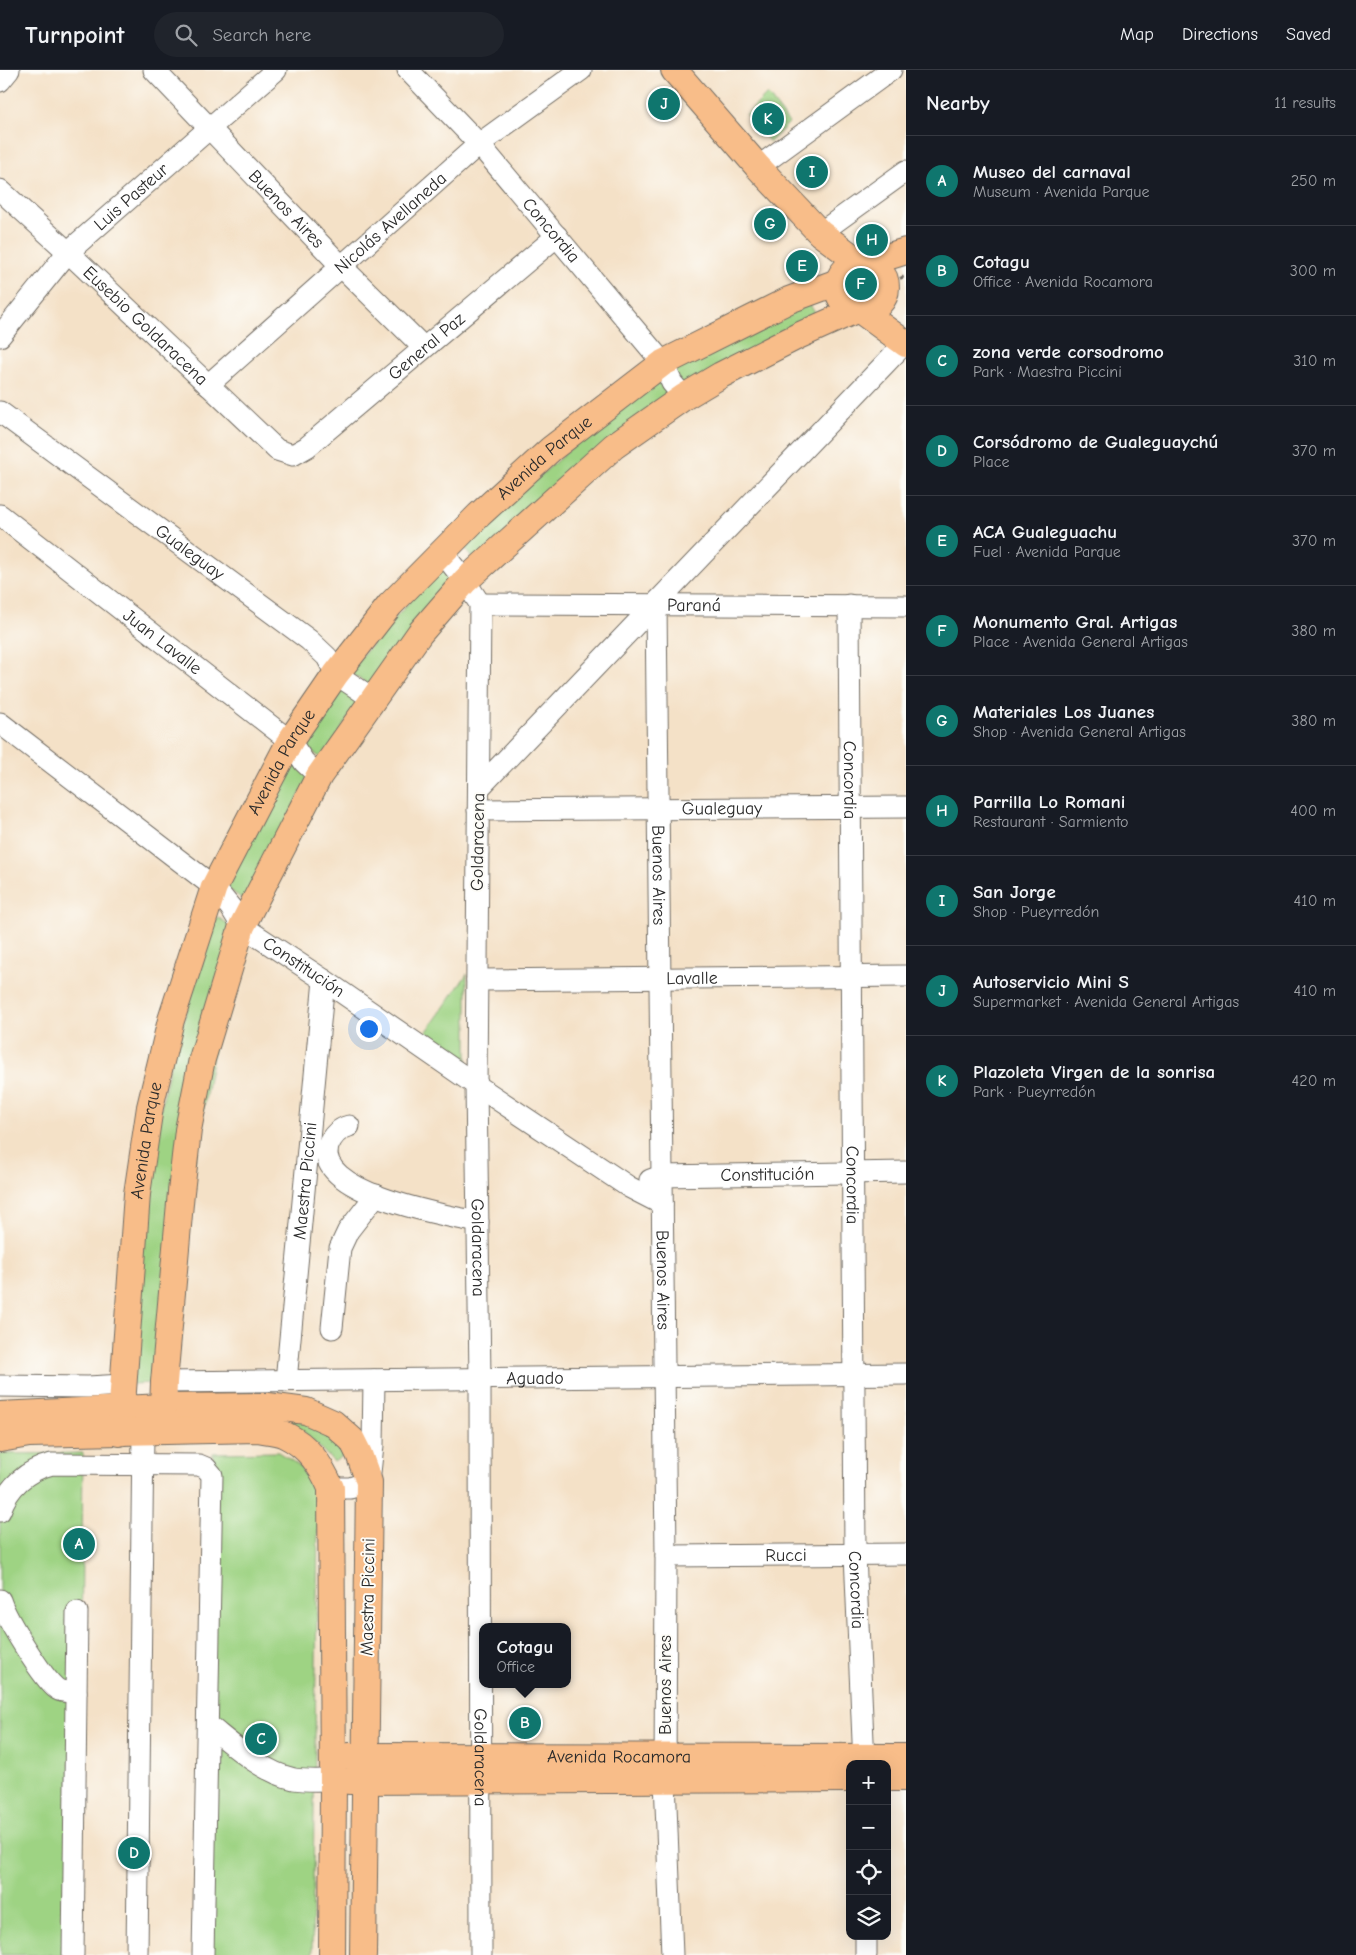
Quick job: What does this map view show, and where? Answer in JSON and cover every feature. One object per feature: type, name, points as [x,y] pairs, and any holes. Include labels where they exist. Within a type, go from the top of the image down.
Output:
[{"type":"main road","points":[[674,70],[758,167],[820,233],[851,271]]},
{"type":"main road","name":"Avenida Parque","points":[[142,1411],[137,1194],[150,1107],[171,1020],[214,887],[290,741],[336,674],[390,604],[479,515],[551,450],[663,363],[851,271],[906,251]]},
{"type":"main road","points":[[851,271],[875,266],[893,287],[906,344]]},
{"type":"main road","points":[[851,271],[840,296],[850,308],[859,311],[906,344]]},
{"type":"main road","points":[[859,311],[873,308],[880,303],[893,287]]},
{"type":"main road","name":"Avenida Parque","points":[[142,1411],[181,1192],[188,1130],[202,1058],[242,926],[319,776],[420,633],[465,581],[614,446],[684,397],[721,375],[798,336],[859,311]]},
{"type":"main road","name":"Maestra Piccini","points":[[142,1411],[268,1406],[306,1411],[333,1422],[352,1440],[359,1454],[369,1482],[363,1955]]},
{"type":"main road","points":[[0,1415],[142,1411]]},
{"type":"main road","points":[[0,1439],[142,1411]]},
{"type":"main road","name":"Maestra Piccini","points":[[142,1411],[284,1434],[304,1447],[322,1468],[331,1488],[332,1955]]},
{"type":"main road","name":"Avenida Rocamora","points":[[891,1760],[906,1757]]},
{"type":"main road","name":"Avenida Rocamora","points":[[333,1768],[665,1769],[846,1767]]},
{"type":"main road","points":[[891,1778],[906,1778]]},
{"type":"street","points":[[0,80],[9,70]]},
{"type":"street","name":"Buenos Aires","points":[[154,70],[341,266],[423,347]]},
{"type":"street","name":"Luis Pasteur","points":[[0,336],[68,252],[276,70]]},
{"type":"street","name":"Concordia","points":[[408,70],[478,144],[557,236],[663,363],[672,383],[684,397]]},
{"type":"street","name":"Nicolás Avellaneda","points":[[208,385],[478,144],[581,70]]},
{"type":"street","points":[[758,167],[891,70]]},
{"type":"street","points":[[820,233],[906,171]]},
{"type":"street","name":"Eusebio Goldaracena","points":[[0,190],[277,450],[293,454]]},
{"type":"street","name":"General Paz","points":[[293,454],[307,447],[423,347],[557,236]]},
{"type":"street","points":[[479,788],[906,344]]},
{"type":"street","name":"Gualeguay","points":[[0,412],[309,640],[327,657],[336,674],[373,699]]},
{"type":"street","name":"Juan Lavalle","points":[[0,516],[290,741],[304,762],[319,776]]},
{"type":"street","points":[[442,552],[480,604]]},
{"type":"street","name":"Paraná","points":[[480,604],[906,606]]},
{"type":"street","name":"Goldaracena","points":[[480,604],[476,1085],[481,1623]]},
{"type":"street","name":"Buenos Aires","points":[[656,604],[666,1556],[665,1769],[672,1955]]},
{"type":"street","name":"Concordia","points":[[849,605],[855,1554],[859,1760]]},
{"type":"street","name":"Constitución","points":[[0,723],[214,887],[231,908],[242,926],[629,1187],[662,1204]]},
{"type":"street","name":"Gualeguay","points":[[478,810],[906,807]]},
{"type":"street","name":"Lavalle","points":[[477,980],[906,976]]},
{"type":"street","name":"Maestra Piccini","points":[[286,1381],[324,980]]},
{"type":"street","points":[[349,1126],[341,1128],[331,1138],[326,1153],[330,1165],[346,1181],[376,1195],[431,1213],[478,1222]]},
{"type":"street","name":"Constitución","points":[[629,1187],[661,1176],[906,1172]]},
{"type":"street","points":[[332,1328],[340,1248],[348,1231],[376,1195]]},
{"type":"street","name":"Aguado","points":[[0,1386],[88,1387],[142,1411],[286,1381],[906,1374]]},
{"type":"street","points":[[331,1488],[350,1488],[369,1482],[373,1445],[374,1380]]},
{"type":"street","points":[[138,1955],[142,1411]]},
{"type":"street","points":[[0,1512],[15,1485],[38,1468],[52,1464],[199,1465],[206,1468],[212,1475],[209,1726],[203,1955]]},
{"type":"street","name":"Rucci","points":[[666,1556],[906,1554]]},
{"type":"street","points":[[2,1611],[44,1675],[58,1690],[76,1692]]},
{"type":"street","points":[[73,1955],[77,1612]]},
{"type":"street","name":"Goldaracena","points":[[481,1955],[482,1688]]},
{"type":"street","points":[[209,1726],[237,1748],[266,1767],[295,1779],[333,1768]]},
{"type":"street","points":[[866,1940],[866,1955]]},
{"type":"green space","points":[[767,94],[789,123],[770,142],[746,115]]},
{"type":"green space","points":[[807,300],[818,318],[686,389],[670,370]]},
{"type":"green space","points":[[658,381],[671,398],[474,559],[462,545],[594,428]]},
{"type":"green space","points":[[441,566],[455,581],[371,686],[348,672]]},
{"type":"green space","points":[[339,685],[359,700],[323,759],[298,743]]},
{"type":"green space","points":[[292,760],[309,777],[244,900],[227,888]]},
{"type":"green space","points":[[217,917],[235,928],[156,1383],[131,1384],[143,1194],[172,1056]]},
{"type":"green space","points":[[467,974],[467,1063],[425,1034]]},
{"type":"green space","points":[[181,1413],[274,1413],[328,1430],[348,1452],[334,1462],[302,1430]]},
{"type":"green space","points":[[278,1452],[300,1466],[315,1492],[318,1523],[312,1955],[203,1955],[213,1453]]},
{"type":"green space","points":[[83,1453],[78,1955],[0,1955],[0,1454]]},
{"type":"place","name":"Autoservicio Mini S","points":[[664,104]]},
{"type":"place","name":"Plazoleta Virgen de la sonrisa","points":[[768,119]]},
{"type":"place","name":"San Jorge","points":[[812,172]]},
{"type":"place","name":"Materiales Los Juanes","points":[[770,224]]},
{"type":"place","name":"Parrilla Lo Romani","points":[[872,240]]},
{"type":"place","name":"ACA Gualeguachu","points":[[802,266]]},
{"type":"place","name":"Monumento Gral. Artigas","points":[[861,284]]},
{"type":"place","name":"Museo del carnaval","points":[[79,1544]]},
{"type":"place","name":"Cotagu","points":[[525,1723]]},
{"type":"place","name":"zona verde corsodromo","points":[[261,1739]]},
{"type":"place","name":"Corsódromo de Gualeguaychú","points":[[134,1853]]}]
